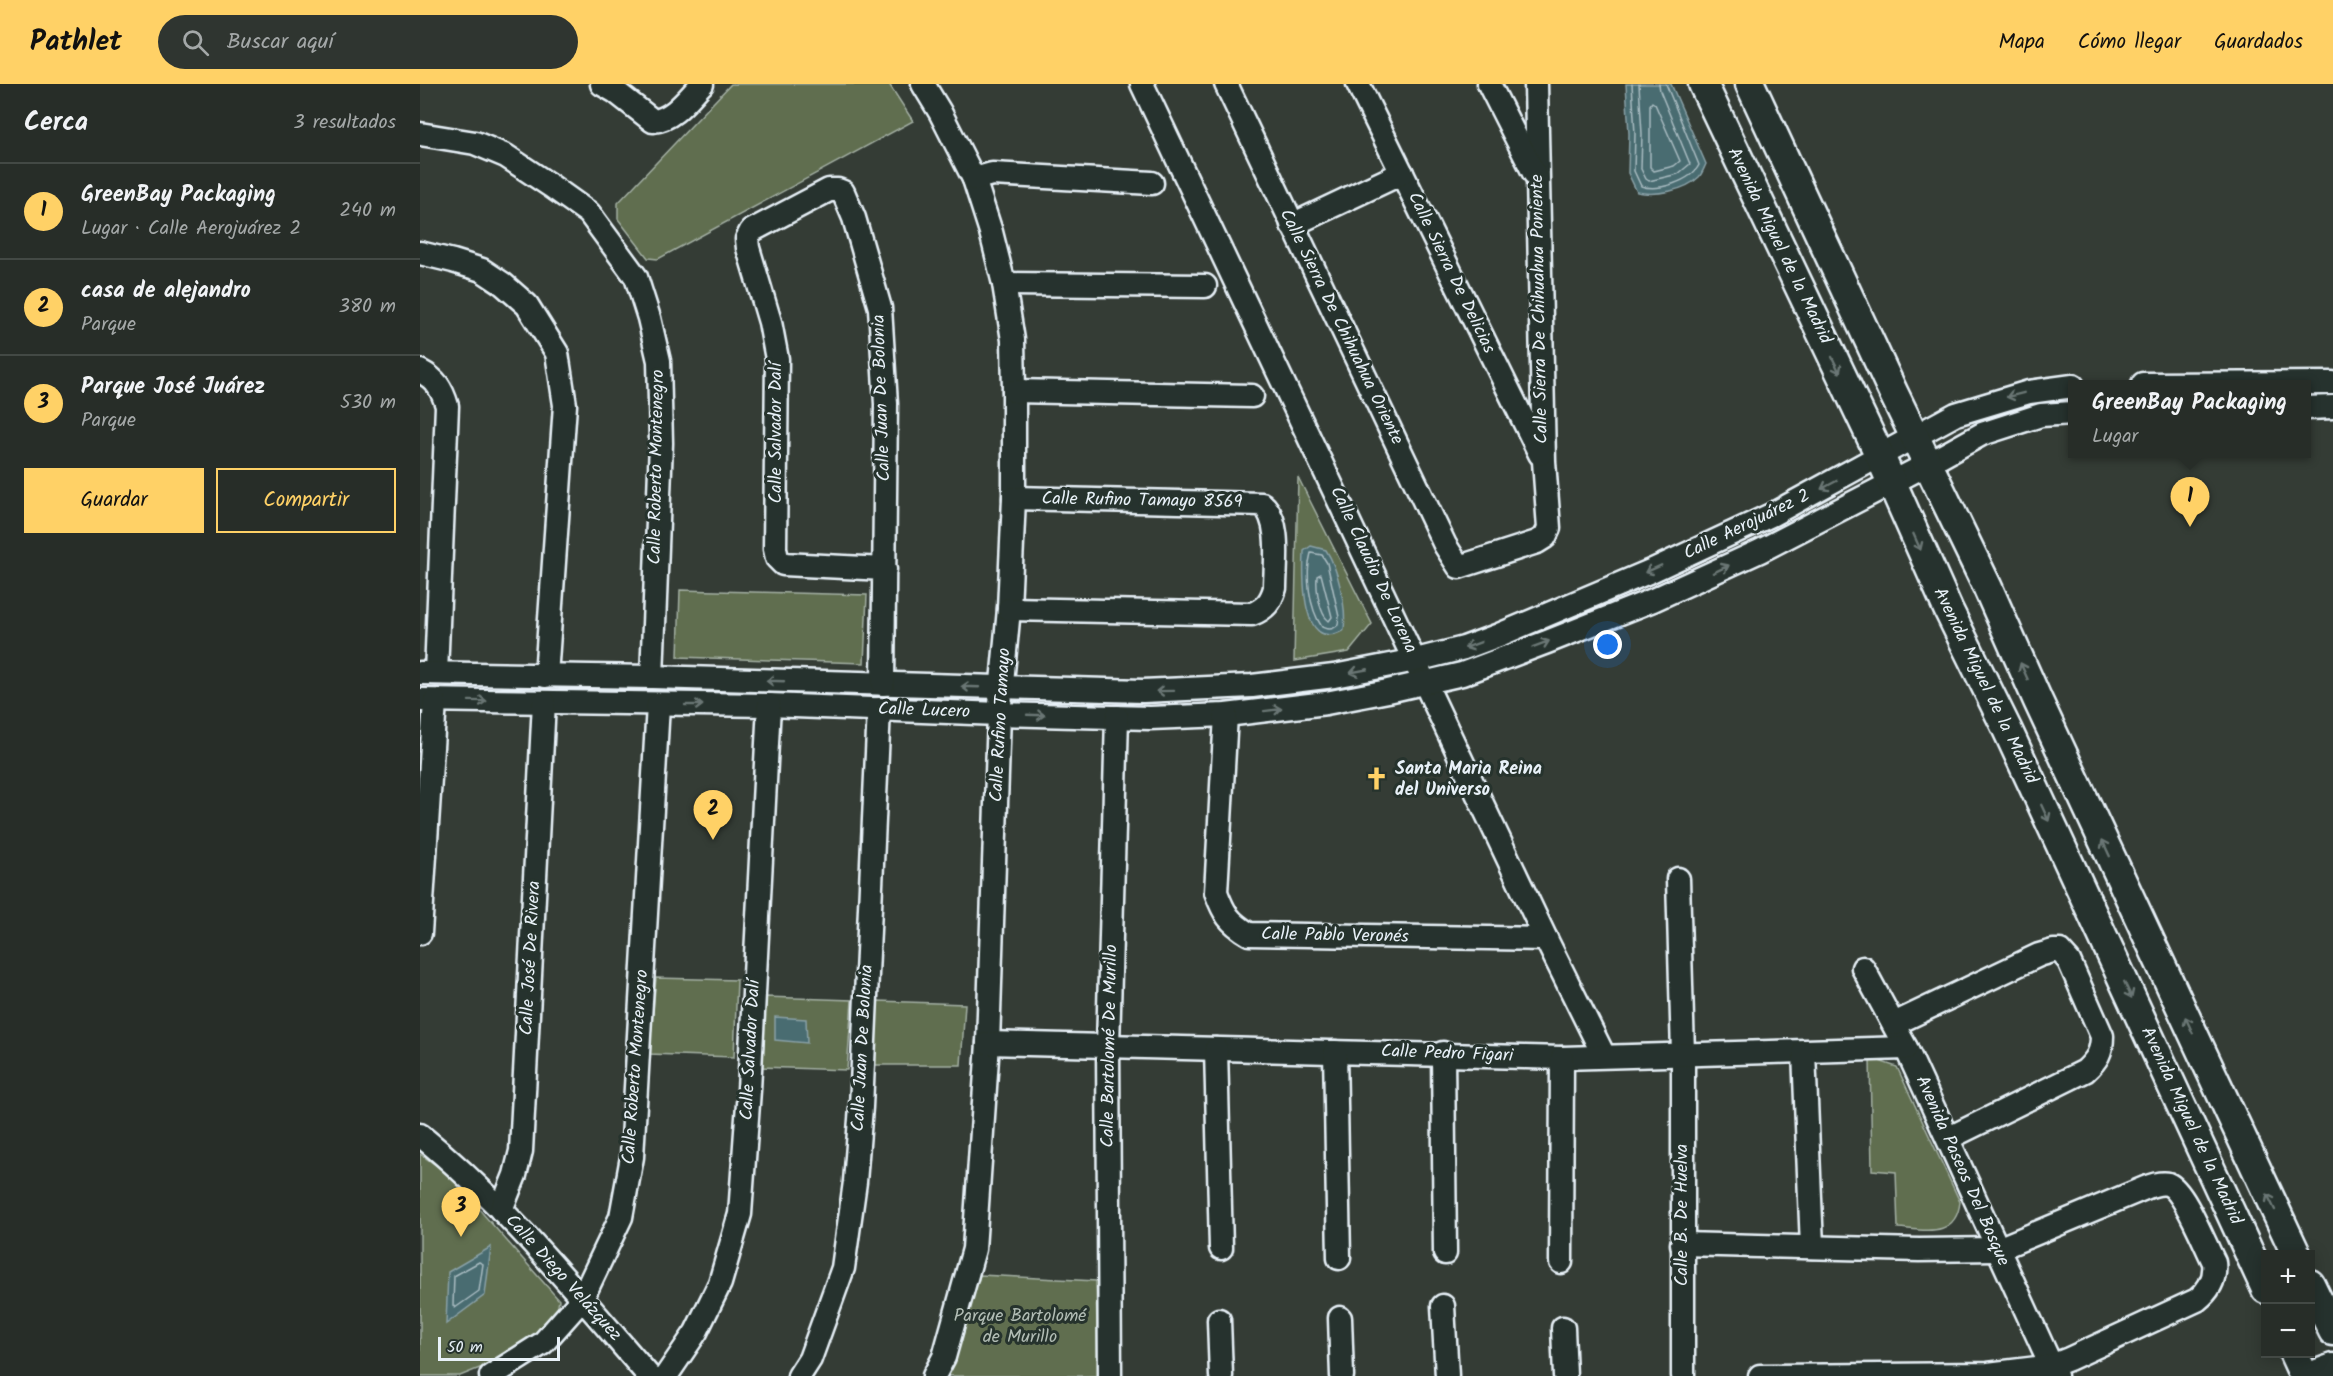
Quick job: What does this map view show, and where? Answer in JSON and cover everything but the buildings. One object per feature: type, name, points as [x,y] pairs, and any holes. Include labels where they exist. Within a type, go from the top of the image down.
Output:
[{"type":"main road","name":"Avenida Miguel de la Madrid","points":[[1703,84],[1880,456],[1948,609],[2007,729],[2261,1280]]},
{"type":"main road","points":[[1750,84],[1987,586],[2038,701],[2294,1250]]},
{"type":"main road","points":[[2315,1294],[2333,1331]]},
{"type":"main road","points":[[2296,1358],[2304,1376]]},
{"type":"main road","points":[[2312,1376],[2333,1368]]},
{"type":"street","points":[[602,84],[653,121],[662,120],[671,115],[702,84]]},
{"type":"street","name":"Calle Rufino Tamayo","points":[[923,84],[974,179],[991,232],[1004,284],[1013,340],[1014,391],[1014,498],[1009,609],[999,714],[988,1043],[974,1249],[944,1357],[934,1376]]},
{"type":"street","name":"Calle Claudio De Lorena","points":[[1142,84],[1546,939],[1604,1056]]},
{"type":"street","name":"Calle Sierra De Chihuahua Oriente","points":[[1226,84],[1445,545],[1459,567],[1537,542],[1548,533]]},
{"type":"street","name":"Calle Sierra De Delicias","points":[[1358,84],[1544,461]]},
{"type":"street","points":[[1489,84],[1537,180]]},
{"type":"street","name":"Calle Sierra De Chihuahua Poniente","points":[[1536,84],[1544,461],[1549,511],[1548,533]]},
{"type":"street","name":"Calle Roberto Montenegro","points":[[420,134],[475,143],[506,156],[589,213],[636,277],[659,361],[661,443],[652,677]]},
{"type":"street","points":[[1292,225],[1402,173]]},
{"type":"street","points":[[974,179],[992,174],[1152,183]]},
{"type":"street","name":"Calle Juan De Bolonia","points":[[747,238],[751,231],[830,190],[843,192],[854,218],[880,308],[886,404],[883,684]]},
{"type":"street","name":"Calle Salvador Dalí","points":[[747,238],[770,321],[777,359],[775,549],[777,558],[783,564],[885,569]]},
{"type":"street","points":[[420,253],[482,270],[503,284],[527,305],[557,353],[565,405],[546,676]]},
{"type":"street","points":[[1004,284],[1204,286]]},
{"type":"street","points":[[420,371],[437,382],[447,406],[428,673]]},
{"type":"street","points":[[2311,382],[2333,382]]},
{"type":"street","name":"Calle Aerojuárez 2","points":[[1416,660],[1464,648],[1500,635],[1653,570],[1771,515],[1956,414],[2029,392],[2068,387]]},
{"type":"street","points":[[1014,391],[1252,396]]},
{"type":"street","points":[[2311,408],[2333,407]]},
{"type":"street","name":"Calle Aerojuárez 2","points":[[1425,682],[1462,674],[1653,600],[1760,551],[1928,465],[1967,441],[2013,422],[2041,415],[2068,412]]},
{"type":"street","points":[[1956,414],[1967,441]]},
{"type":"street","name":"Calle Rufino Tamayo 8569","points":[[1009,609],[1252,614],[1267,605],[1275,588],[1275,527],[1272,516],[1262,504],[1014,498]]},
{"type":"street","name":"Calle Lucero","points":[[428,673],[1143,691],[1252,686],[1334,676],[1416,660]]},
{"type":"street","name":"Calle Lucero","points":[[427,701],[769,705],[1117,717],[1226,715],[1326,703],[1388,692],[1425,682]]},
{"type":"street","points":[[420,933],[427,701]]},
{"type":"street","name":"Calle José De Rivera","points":[[501,1210],[515,1175],[521,1151],[544,702]]},
{"type":"street","name":"Calle Roberto Montenegro","points":[[491,1376],[543,1343],[582,1299],[621,1217],[632,1157],[658,705]]},
{"type":"street","name":"Calle Salvador Dalí","points":[[666,1376],[696,1332],[720,1283],[740,1214],[751,1066],[769,705]]},
{"type":"street","name":"Calle Juan De Bolonia","points":[[799,1376],[810,1359],[843,1268],[855,1182],[861,1107],[879,710]]},
{"type":"street","name":"Calle Pablo Veronés","points":[[1226,715],[1216,892],[1221,907],[1233,924],[1249,934],[1546,939]]},
{"type":"street","name":"Calle Bartolomé De Murillo","points":[[1110,1376],[1108,1046],[1117,717]]},
{"type":"street","name":"Calle B. De Huelva","points":[[1678,879],[1683,1054],[1683,1376]]},
{"type":"street","points":[[1894,1024],[2038,955],[2060,951],[2069,961],[2102,1036],[2102,1047],[2095,1062],[2085,1071],[1949,1138]]},
{"type":"street","name":"Avenida Paseos Del Bosque","points":[[1863,968],[1894,1024],[1949,1138],[2054,1371]]},
{"type":"street","name":"Calle Pedro Figari","points":[[988,1043],[1443,1053],[1562,1058],[1906,1048]]},
{"type":"street","points":[[1216,1048],[1221,1248]]},
{"type":"street","points":[[1335,1052],[1339,1258]]},
{"type":"street","points":[[1804,1052],[1812,1247]]},
{"type":"street","points":[[1443,1053],[1445,1253]]},
{"type":"street","points":[[1561,1262],[1562,1058]]},
{"type":"street","name":"Calle Diego Velázquez","points":[[420,1135],[456,1164],[501,1210],[649,1376]]},
{"type":"street","points":[[1682,1244],[1998,1249],[2157,1184],[2170,1185],[2181,1196],[2214,1262],[2215,1271],[2212,1281],[2197,1300],[2054,1371],[1988,1374],[1760,1376]]},
{"type":"street","points":[[1443,1306],[1447,1376]]},
{"type":"street","points":[[1340,1318],[1342,1376]]},
{"type":"street","points":[[1218,1320],[1221,1376]]},
{"type":"street","points":[[1563,1328],[1564,1376]]},
{"type":"green space","points":[[731,84],[889,84],[913,121],[658,259],[648,258],[618,219],[618,203]]},
{"type":"green space","points":[[1298,477],[1372,624],[1349,652],[1294,661]]},
{"type":"green space","points":[[680,590],[867,595],[864,663],[678,657]]},
{"type":"green space","points":[[656,978],[737,980],[734,1057],[649,1054]]},
{"type":"green space","points":[[765,997],[852,1000],[847,1070],[760,1067]]},
{"type":"green space","points":[[877,1001],[965,1004],[961,1065],[873,1065]]},
{"type":"green space","points":[[1870,1058],[1897,1067],[1960,1202],[1953,1222],[1946,1227],[1929,1230],[1898,1228],[1896,1172],[1872,1170]]},
{"type":"green space","points":[[420,1154],[447,1173],[559,1300],[556,1317],[507,1357],[460,1376],[420,1376]]},
{"type":"green space","name":"Parque Bartolomé de Murillo","points":[[980,1275],[1096,1281],[1098,1376],[948,1376]]},
{"type":"water","points":[[1626,84],[1671,84],[1706,164],[1700,176],[1693,182],[1669,191],[1637,192],[1628,173],[1629,134]]},
{"type":"water","points":[[1311,546],[1326,550],[1341,589],[1344,630],[1330,635],[1319,632],[1307,609],[1304,551]]},
{"type":"water","points":[[775,1017],[806,1019],[807,1043],[775,1040]]},
{"type":"water","points":[[491,1247],[485,1295],[446,1324],[448,1272]]},
{"type":"place","name":"GreenBay Packaging","points":[[2190,527]]},
{"type":"place","name":"Santa Maria Reina del Universo","points":[[1377,779]]},
{"type":"place","name":"casa de alejandro","points":[[713,840]]},
{"type":"place","name":"Parque José Juárez","points":[[461,1237]]}]
